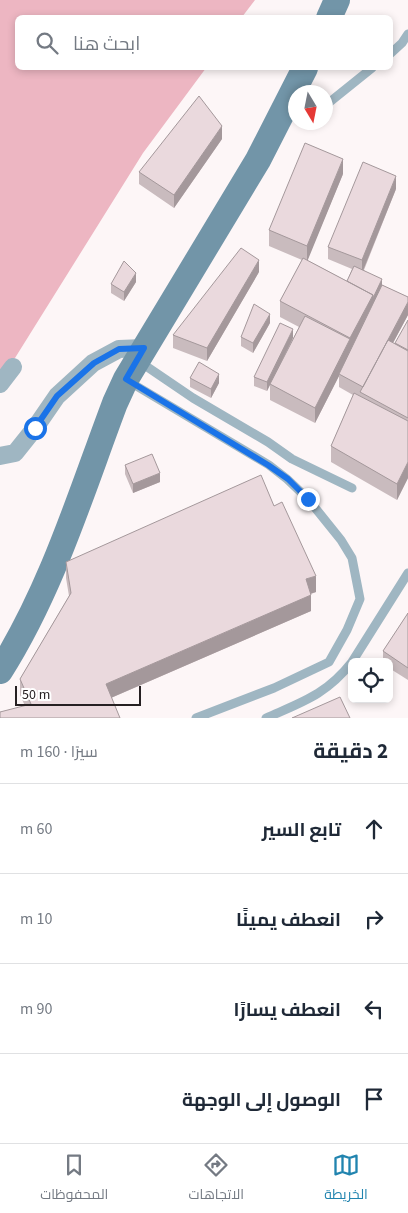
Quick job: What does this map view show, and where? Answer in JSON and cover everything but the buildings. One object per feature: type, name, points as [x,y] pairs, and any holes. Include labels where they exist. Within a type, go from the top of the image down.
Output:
[{"type":"main road","points":[[330,15],[337,0]]},
{"type":"main road","points":[[0,671],[23,631],[52,571],[115,403],[135,362],[281,124],[304,70]]},
{"type":"street","points":[[0,456],[15,453],[57,396],[94,363],[119,349],[135,362]]},
{"type":"street","points":[[0,384],[13,367]]},
{"type":"lane","points":[[393,51],[408,34]]},
{"type":"lane","points":[[333,99],[370,70]]},
{"type":"lane","points":[[135,362],[268,442],[292,460],[352,488]]},
{"type":"lane","points":[[135,362],[281,474],[308,499],[341,540],[352,558],[360,599],[347,630],[329,662],[274,688],[196,718]]},
{"type":"lane","points":[[355,658],[408,573]]},
{"type":"lane","points":[[329,662],[344,672]]},
{"type":"lane","points":[[266,718],[312,698],[327,689],[348,667]]},
{"type":"shaded area","points":[[0,0],[255,0],[244,15],[15,15],[15,70],[205,70],[143,153],[0,382]]},
{"type":"route","points":[[35,428],[57,396],[94,363],[119,349],[144,348],[126,379],[268,465],[288,479],[308,499]]}]
